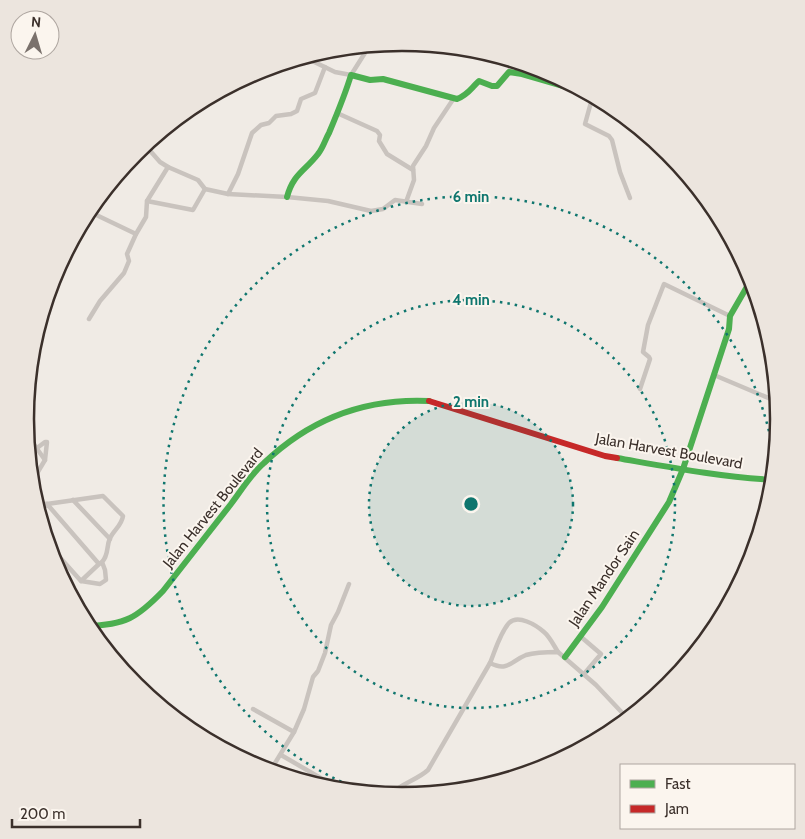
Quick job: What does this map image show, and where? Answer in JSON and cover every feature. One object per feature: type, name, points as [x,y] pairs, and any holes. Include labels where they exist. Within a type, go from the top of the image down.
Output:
[{"type":"street","points":[[287,197],[290,185],[294,179],[318,154],[337,112],[351,74],[365,53]]},
{"type":"street","points":[[314,62],[335,72],[351,74],[370,80],[383,79],[454,98],[462,98],[467,95],[479,81],[497,86],[511,67]]},
{"type":"street","points":[[228,194],[238,174],[252,133],[261,125],[269,123],[276,116],[291,114],[297,111],[301,99],[315,92],[325,67]]},
{"type":"street","points":[[509,72],[554,84]]},
{"type":"street","points":[[406,202],[414,180],[413,166],[426,146],[434,128],[454,98]]},
{"type":"street","points":[[590,102],[585,124],[609,136],[612,140],[620,172],[630,198]]},
{"type":"street","points":[[337,112],[377,131],[380,134],[379,141],[385,152],[413,170]]},
{"type":"street","points":[[150,151],[160,162],[198,180],[206,189],[228,194],[328,201],[371,211],[383,209],[395,200],[422,204]]},
{"type":"street","points":[[89,319],[100,301],[124,274],[128,261],[127,254],[146,217],[147,201],[168,167]]},
{"type":"street","points":[[147,201],[193,210],[206,189]]},
{"type":"street","points":[[96,215],[136,234]]},
{"type":"street","points":[[640,389],[650,359],[643,352],[646,334],[652,312],[664,284],[730,316]]},
{"type":"street","name":"Jalan Mandor Sain","points":[[565,657],[602,607],[669,502],[714,375],[729,329],[730,316],[747,287]]},
{"type":"street","points":[[714,375],[770,399]]},
{"type":"street","name":"Jalan Harvest Boulevard","points":[[97,626],[114,625],[125,622],[141,612],[162,591],[262,464],[277,451],[291,440],[322,422],[339,414],[372,404],[404,400],[430,401],[605,456],[755,480],[766,480]]},
{"type":"street","points":[[37,448],[47,442],[45,460],[38,472]]},
{"type":"street","points":[[35,446],[45,460]]},
{"type":"street","points":[[44,504],[100,496],[105,497],[123,518],[110,539],[107,556],[80,581]]},
{"type":"street","points":[[73,500],[110,539]]},
{"type":"street","points":[[47,504],[100,563],[105,570],[106,580],[100,584],[80,581],[61,559]]},
{"type":"street","points":[[274,765],[294,732],[304,709],[313,677],[318,671],[325,653],[331,625],[349,584]]},
{"type":"street","points":[[398,788],[403,783],[424,774],[428,770],[490,663],[507,625],[514,620],[529,623],[545,633],[558,652],[584,674],[624,714]]},
{"type":"street","points":[[580,636],[602,654],[584,674]]},
{"type":"street","points":[[490,663],[502,667],[525,656],[544,652],[558,652]]},
{"type":"street","points":[[253,708],[294,732]]},
{"type":"street","points":[[281,755],[323,779]]},
{"type":"traffic: fast","points":[[287,197],[296,178],[321,149],[338,112],[351,75],[370,80],[383,79],[457,99],[467,93],[479,81],[497,86],[509,72],[552,83]]},
{"type":"traffic: fast","points":[[565,657],[602,607],[669,502],[683,469],[729,329],[730,316],[747,287]]},
{"type":"traffic: fast","points":[[97,625],[121,622],[146,608],[163,591],[255,472],[282,447],[301,434],[320,423],[361,407],[405,401],[429,401]]},
{"type":"traffic: fast","points":[[617,458],[715,474],[766,480]]},
{"type":"traffic: jam","points":[[429,401],[605,456],[617,458]]}]
